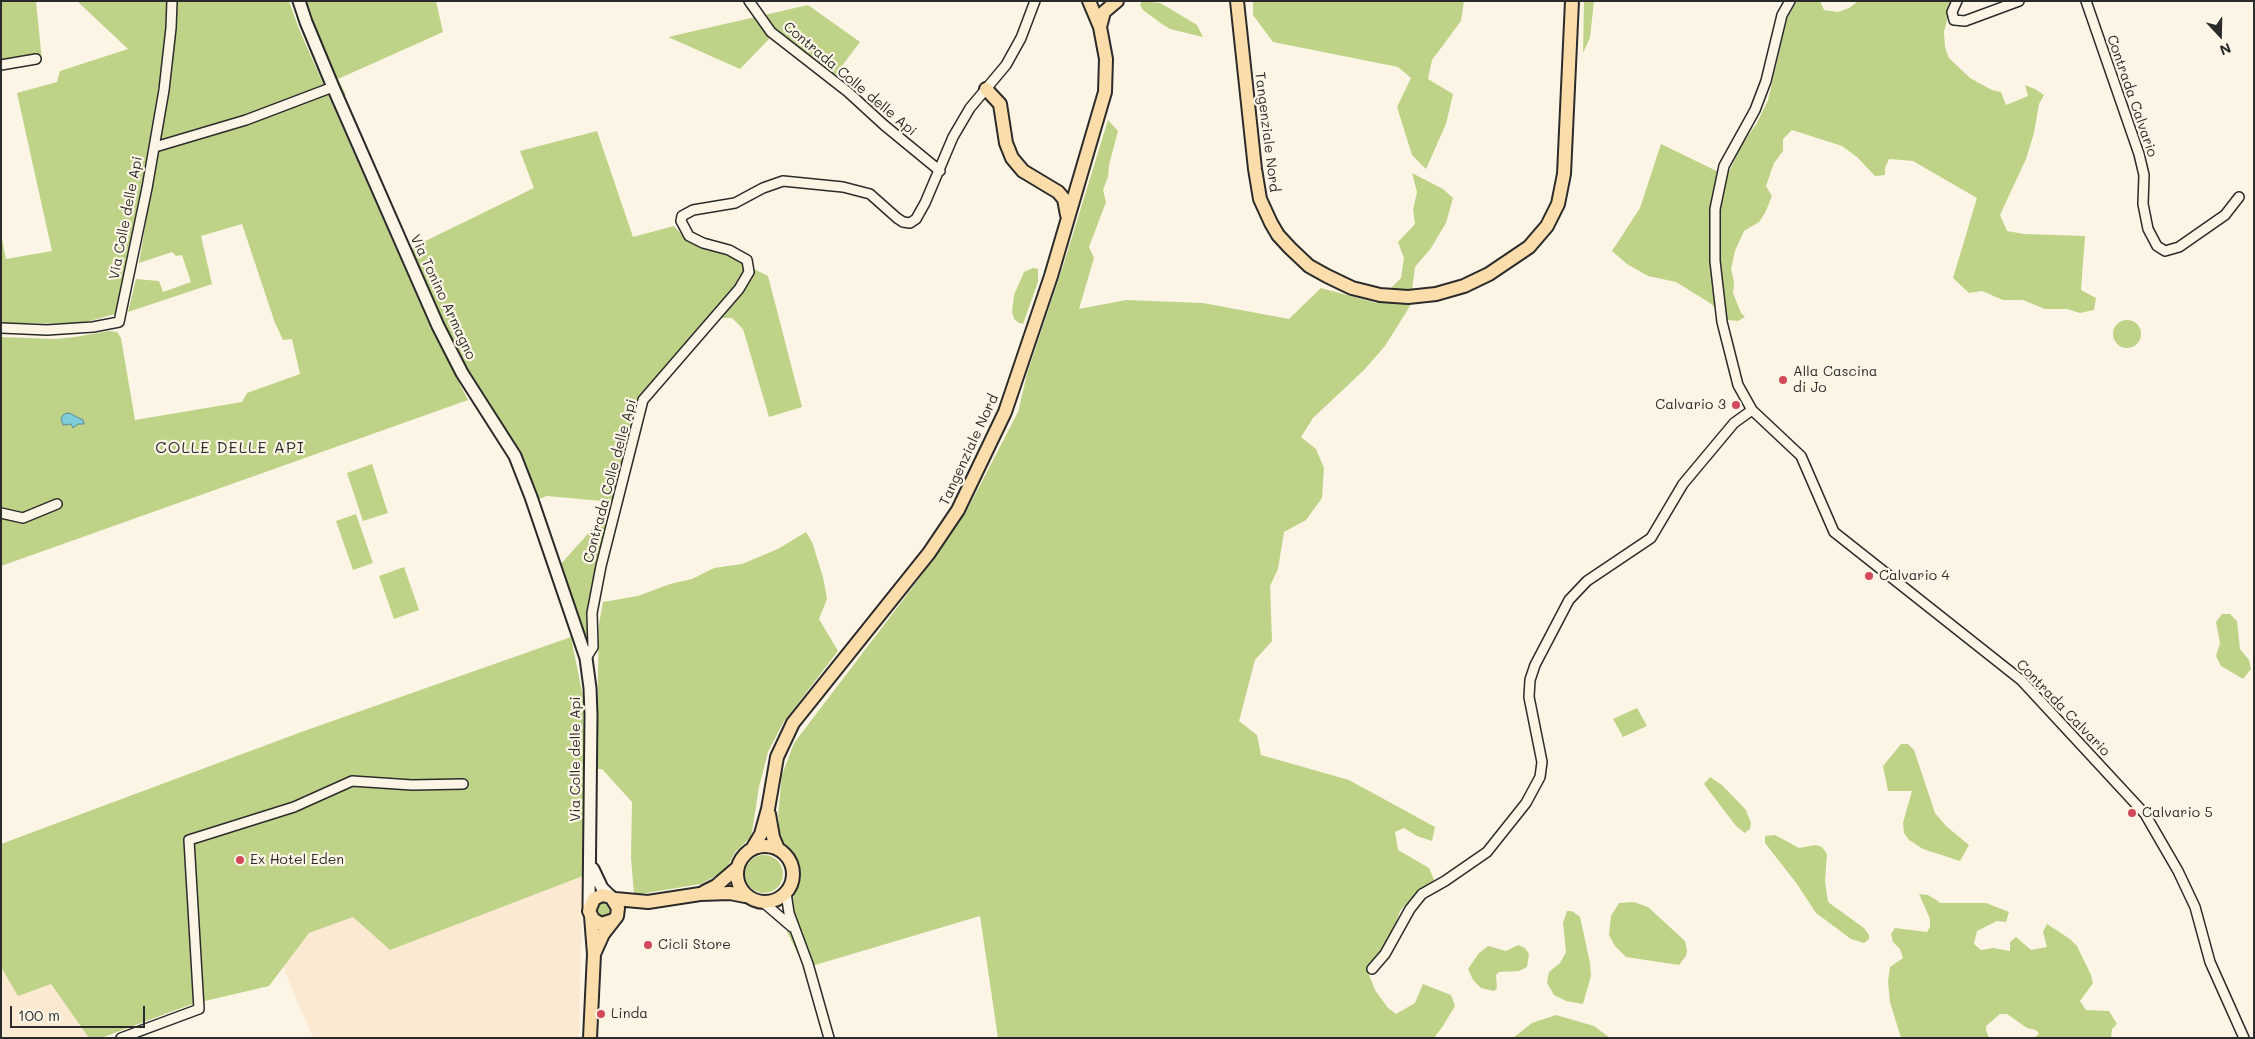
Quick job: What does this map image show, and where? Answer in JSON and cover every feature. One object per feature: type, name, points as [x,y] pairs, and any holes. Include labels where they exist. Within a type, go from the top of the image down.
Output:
[{"type":"main road","name":"Tangenziale Nord","points":[[1237,1],[1260,199],[1278,235],[1309,266],[1326,276],[1380,295],[1408,297],[1464,286],[1489,274],[1529,247],[1547,226],[1558,204],[1567,148],[1572,1]]},
{"type":"main road","points":[[1090,2],[1113,4]]},
{"type":"main road","name":"Tangenziale Nord","points":[[752,849],[761,834],[768,809],[777,757],[793,723],[929,553],[958,510],[1006,412],[1051,276],[1105,92],[1106,59],[1100,27],[1090,2]]},
{"type":"main road","points":[[1100,27],[1101,19],[1113,4]]},
{"type":"main road","points":[[986,89],[1000,104],[1006,143],[1012,158],[1023,171],[1035,180],[1051,186],[1067,185],[1074,182],[1083,170]]},
{"type":"main road","points":[[1051,186],[1064,199],[1067,217]]},
{"type":"main road","name":"Tangenziale Nord","points":[[768,809],[773,837],[778,849]]},
{"type":"main road","points":[[648,902],[598,896],[590,911],[601,924],[627,910],[648,902],[700,894],[730,893],[764,903],[772,902],[786,893],[791,886],[793,869],[785,854],[778,849],[760,846],[752,849],[740,860],[736,878],[739,888],[745,896]]},
{"type":"main road","points":[[700,894],[716,886],[737,868]]},
{"type":"main road","points":[[613,898],[618,908],[615,918]]},
{"type":"main road","name":"Via Colle delle Api","points":[[590,911],[594,954],[590,1038]]},
{"type":"main road","name":"Via Colle delle Api","points":[[594,954],[603,934],[615,918]]},
{"type":"street","name":"Via Colle delle Api","points":[[1,328],[47,330],[93,327],[119,322],[155,147],[164,90],[172,1]]},
{"type":"street","name":"Via Tonino Armagno","points":[[299,1],[333,87],[438,326],[462,373],[515,456],[586,658]]},
{"type":"street","name":"Contrada Colle delle Api","points":[[750,1],[771,32],[848,92],[884,125],[940,171]]},
{"type":"street","name":"Contrada Colle delle Api","points":[[586,658],[592,647],[592,614],[601,566],[644,400],[739,288],[749,272],[747,260],[729,250],[703,243],[689,236],[680,221],[682,216],[693,210],[735,203],[763,188],[782,181],[843,187],[870,194],[897,218],[903,222],[910,223],[916,219],[940,171],[953,137],[970,108],[1006,65],[1021,38],[1035,1]]},
{"type":"street","name":"Contrada Calvario","points":[[1790,1],[1782,15],[1766,82],[1755,110],[1724,166],[1715,209],[1715,261],[1722,322],[1738,385],[1752,410],[1801,456],[1834,532],[2021,680],[2145,814],[2178,871],[2195,907],[2210,962],[2244,1038]]},
{"type":"street","points":[[1957,1],[1952,12],[1954,20],[1965,21],[2020,1]]},
{"type":"street","name":"Contrada Calvario","points":[[2086,1],[2139,154],[2144,174],[2143,204],[2146,220],[2157,246],[2165,251],[2179,247],[2224,215],[2239,197]]},
{"type":"street","points":[[1,65],[36,59]]},
{"type":"street","points":[[155,147],[246,120],[333,87]]},
{"type":"street","points":[[1372,969],[1385,954],[1410,909],[1422,894],[1488,852],[1526,803],[1540,777],[1542,762],[1529,697],[1530,680],[1535,665],[1569,600],[1587,581],[1651,538],[1683,484],[1734,423],[1752,410]]},
{"type":"street","points":[[1,513],[23,518],[57,504]]},
{"type":"street","name":"Via Colle delle Api","points":[[586,658],[591,715],[590,911]]},
{"type":"street","points":[[121,1038],[198,1009],[189,840],[294,807],[352,781],[412,785],[463,784]]},
{"type":"street","name":"Via Colle delle Api","points":[[591,860],[597,880],[613,898]]},
{"type":"street","points":[[786,893],[794,928],[808,964],[829,1038]]},
{"type":"street","points":[[764,903],[794,928]]},
{"type":"shaded area","points":[[583,876],[579,1038],[313,1038],[283,967],[309,933],[353,917],[390,950]]},
{"type":"shaded area","points":[[1,967],[18,995],[51,983],[89,1038],[1,1038]]},
{"type":"green space","points":[[1,1],[36,1],[42,61],[1,68]]},
{"type":"green space","points":[[77,1],[168,1],[167,29],[160,79],[137,212],[115,314],[79,324],[1,323],[1,234],[6,259],[52,251],[17,93],[57,82],[60,71],[128,49]]},
{"type":"green space","points":[[175,1],[289,1],[299,29],[431,328],[468,400],[1,566],[1,337],[55,339],[109,331],[117,332],[121,338],[135,420],[242,402],[247,393],[300,374],[292,339],[283,340],[275,323],[242,224],[201,236],[212,284],[128,312],[136,279],[159,281],[163,292],[191,282],[182,255],[176,256],[172,252],[139,263],[168,92]]},
{"type":"green space","points":[[304,1],[436,1],[443,32],[338,79],[346,95],[340,95]]},
{"type":"green space","points":[[1142,1],[1160,3],[1169,8],[1197,25],[1203,37],[1170,29],[1143,10],[1140,5]]},
{"type":"green space","points":[[1253,1],[1464,1],[1461,21],[1432,60],[1428,79],[1453,94],[1446,124],[1426,169],[1412,155],[1397,107],[1411,78],[1398,67],[1273,42],[1253,15]]},
{"type":"green space","points":[[1584,1],[1594,1],[1590,38],[1583,53]]},
{"type":"green space","points":[[1797,1],[1820,1],[1824,10],[1838,12],[1849,8],[1858,1],[1952,1],[1944,32],[1945,47],[1949,58],[1970,78],[1992,90],[2001,92],[2006,105],[2028,96],[2025,85],[2044,95],[2039,104],[2034,133],[2026,159],[2000,215],[2007,231],[2024,234],[2085,236],[2081,290],[2096,298],[2094,310],[2080,313],[2067,309],[2045,309],[2023,300],[2003,300],[1982,291],[1969,293],[1953,278],[1977,198],[1913,161],[1889,159],[1885,168],[1885,175],[1875,176],[1857,157],[1842,146],[1792,130],[1783,139],[1783,151],[1774,163],[1766,186],[1772,196],[1765,213],[1759,222],[1744,231],[1735,251],[1731,269],[1734,282],[1733,293],[1741,313],[1745,317],[1738,321],[1727,320],[1710,303],[1676,282],[1648,276],[1627,264],[1612,251],[1640,208],[1661,144],[1727,176],[1741,146],[1757,123],[1768,100],[1787,19]]},
{"type":"green space","points":[[808,5],[860,42],[829,83],[771,37],[740,69],[668,37]]},
{"type":"green space","points":[[1108,120],[1118,131],[1109,165],[1108,177],[1103,190],[1106,202],[1089,247],[1094,258],[1079,309],[1126,300],[1203,303],[1289,319],[1321,288],[1376,303],[1401,278],[1404,258],[1398,242],[1415,224],[1413,210],[1417,192],[1412,173],[1443,189],[1453,198],[1446,223],[1431,248],[1415,267],[1410,306],[1385,346],[1364,370],[1313,418],[1301,437],[1316,449],[1324,468],[1322,498],[1306,520],[1284,532],[1278,569],[1270,586],[1272,641],[1255,660],[1239,721],[1257,735],[1261,755],[1349,780],[1435,827],[1432,841],[1417,836],[1404,828],[1395,832],[1398,850],[1429,868],[1435,882],[1417,892],[1400,911],[1390,941],[1368,972],[1375,990],[1388,1008],[1396,1014],[1415,1003],[1423,984],[1451,995],[1455,1006],[1434,1038],[998,1038],[980,916],[805,968],[787,932],[794,914],[792,901],[799,879],[799,869],[794,854],[783,845],[780,838],[778,815],[782,775],[794,743],[922,575],[966,512],[1018,412],[1027,374],[1064,263]]},
{"type":"green space","points":[[597,131],[633,237],[674,226],[688,242],[722,253],[768,276],[802,407],[769,417],[743,329],[732,318],[721,318],[716,311],[636,400],[613,502],[547,496],[539,499],[508,434],[463,365],[409,249],[534,188],[520,151]]},
{"type":"green space","points":[[1033,268],[1038,269],[1038,282],[1023,324],[1014,319],[1012,312],[1014,295],[1024,272]]},
{"type":"green space","points":[[2127,320],[2137,324],[2141,334],[2137,344],[2127,348],[2117,344],[2113,334],[2117,324]]},
{"type":"green space","points":[[372,464],[388,513],[363,521],[347,473]]},
{"type":"green space","points":[[356,514],[373,563],[353,570],[336,521]]},
{"type":"green space","points":[[597,518],[608,521],[587,615],[587,641],[584,640],[573,610],[560,565],[594,527]]},
{"type":"green space","points":[[806,532],[812,542],[823,577],[827,599],[819,619],[838,651],[783,723],[768,752],[759,787],[750,838],[735,852],[727,868],[701,884],[634,895],[631,857],[632,802],[602,769],[596,769],[599,624],[603,602],[638,596],[670,584],[692,579],[714,568],[742,564],[778,549]]},
{"type":"green space","points":[[404,567],[419,610],[394,619],[379,576]]},
{"type":"green space","points":[[2222,614],[2230,614],[2237,621],[2240,649],[2249,660],[2251,669],[2243,679],[2221,666],[2216,656],[2220,643],[2216,622]]},
{"type":"green space","points":[[571,637],[583,697],[585,769],[583,876],[390,950],[353,917],[309,933],[269,986],[192,1004],[101,1038],[89,1038],[51,984],[18,996],[1,967],[1,844],[304,731]]},
{"type":"green space","points":[[1637,708],[1647,726],[1623,737],[1613,719]]},
{"type":"green space","points":[[1901,744],[1908,744],[1914,750],[1935,813],[1946,826],[1969,845],[1960,861],[1923,849],[1909,840],[1904,833],[1903,823],[1912,791],[1888,791],[1883,766]]},
{"type":"green space","points":[[1710,777],[1722,785],[1746,810],[1751,823],[1750,829],[1745,833],[1736,826],[1704,784]]},
{"type":"green space","points":[[1775,835],[1799,848],[1816,845],[1822,847],[1827,854],[1825,881],[1828,902],[1864,928],[1869,935],[1869,939],[1864,943],[1851,939],[1816,913],[1797,884],[1765,843],[1765,836]]},
{"type":"green space","points":[[764,855],[771,856],[777,861],[782,867],[782,881],[777,887],[771,892],[764,893],[757,892],[751,887],[746,881],[745,874],[746,867],[751,861],[757,856]]},
{"type":"green space","points":[[1919,894],[1928,895],[1941,903],[1986,903],[2009,912],[2006,922],[1997,921],[1977,931],[1974,944],[1981,950],[1993,948],[2010,951],[2010,942],[2016,937],[2031,950],[2047,947],[2043,932],[2047,924],[2070,939],[2077,946],[2093,983],[2080,1001],[2086,1010],[2109,1011],[2117,1024],[2112,1029],[2111,1038],[2034,1038],[2039,1034],[2036,1030],[2027,1028],[2007,1014],[2000,1014],[1986,1026],[1989,1038],[1901,1038],[1890,1002],[1888,981],[1890,967],[1903,958],[1900,949],[1893,942],[1891,934],[1895,928],[1927,932],[1930,927],[1930,919]]},
{"type":"green space","points":[[604,901],[612,909],[604,917],[596,909]]},
{"type":"green space","points":[[1634,902],[1648,907],[1685,941],[1686,956],[1679,965],[1626,957],[1615,946],[1609,935],[1611,916],[1619,903]]},
{"type":"green space","points":[[1567,911],[1572,911],[1580,917],[1590,963],[1591,976],[1583,1004],[1566,1001],[1554,995],[1547,983],[1549,972],[1560,963],[1566,952],[1563,923]]},
{"type":"green space","points":[[1518,945],[1525,948],[1529,954],[1527,967],[1519,971],[1499,972],[1496,975],[1497,988],[1494,991],[1481,988],[1473,980],[1468,969],[1479,953],[1488,946],[1506,951]]},
{"type":"green space","points":[[1556,1015],[1594,1026],[1610,1038],[1513,1038],[1532,1023]]},
{"type":"water","points":[[69,413],[83,420],[84,424],[78,424],[73,428],[71,424],[63,425],[61,418],[64,414]]},
{"type":"place","name":"Alla Cascina di Jo","points":[[1783,380]]},
{"type":"place","name":"Calvario 3","points":[[1736,405]]},
{"type":"place","name":"Calvario 4","points":[[1869,576]]},
{"type":"place","name":"Calvario 5","points":[[2132,813]]},
{"type":"place","name":"Ex Hotel Eden","points":[[240,860]]},
{"type":"place","name":"Cicli Store","points":[[648,945]]},
{"type":"place","name":"Linda","points":[[601,1014]]},
{"type":"district","name":"COLLE DELLE API","points":[[230,448]]}]
